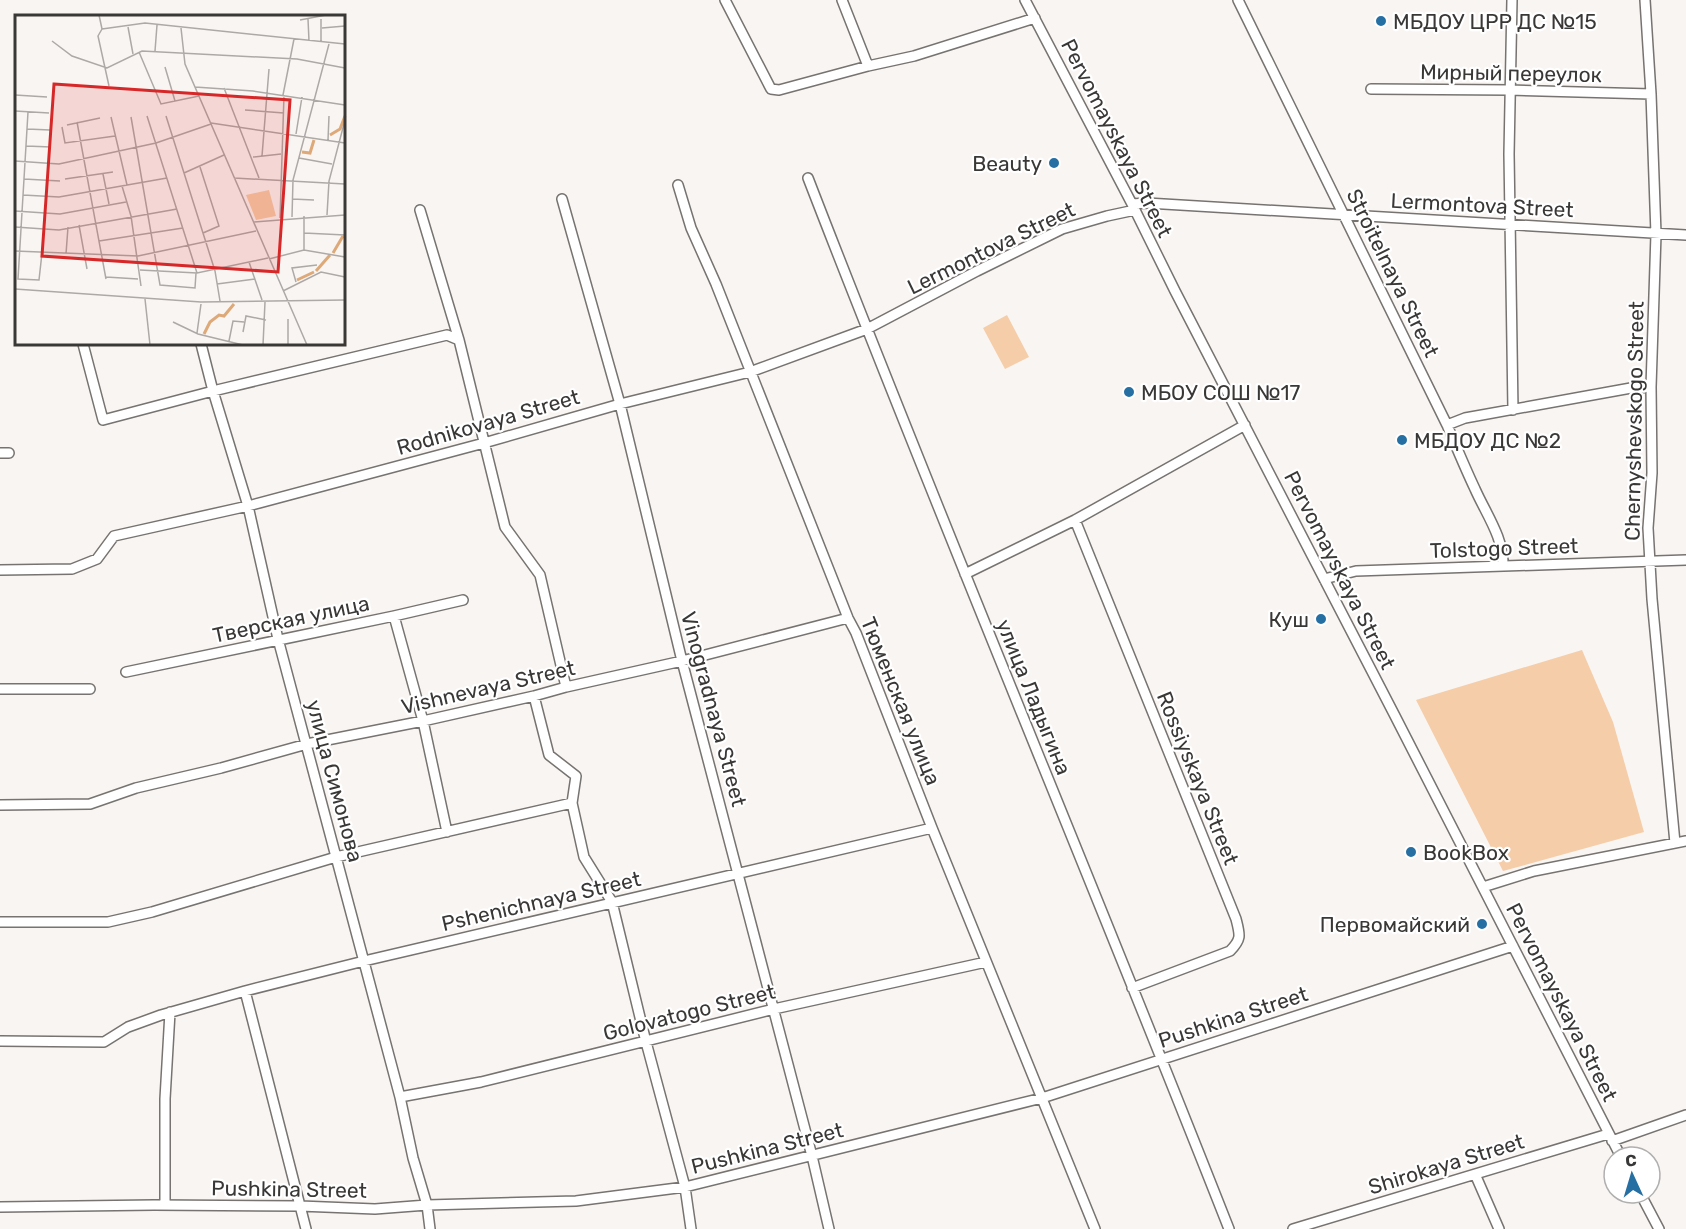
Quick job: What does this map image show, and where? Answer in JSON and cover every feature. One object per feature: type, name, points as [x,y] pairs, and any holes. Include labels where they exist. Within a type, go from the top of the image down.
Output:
[{"type":"street","points":[[725,0],[771,89],[779,90],[914,56],[1035,18]]},
{"type":"street","points":[[842,0],[868,66]]},
{"type":"street","name":"Pervomayskaya Street","points":[[1025,0],[1614,1145]]},
{"type":"street","name":"Stroitelnaya Street","points":[[1238,0],[1447,425],[1496,532],[1503,553],[1503,566]]},
{"type":"street","points":[[1512,0],[1509,90],[1513,410]]},
{"type":"street","name":"Chernyshevskogo Street","points":[[1645,0],[1656,234],[1651,387],[1652,473],[1648,528],[1652,599],[1675,843]]},
{"type":"street","name":"Мирный переулок","points":[[1371,89],[1651,94]]},
{"type":"street","name":"улица Ладыгина","points":[[808,178],[1229,1229]]},
{"type":"street","name":"Тюменская улица","points":[[678,185],[691,228],[716,284],[932,828],[1095,1229]]},
{"type":"street","name":"Vinogradnaya Street","points":[[562,200],[620,404],[682,661],[830,1229]]},
{"type":"street","name":"Lermontova Street","points":[[867,329],[1062,229],[1146,202],[1686,235]]},
{"type":"street","points":[[420,210],[459,340],[505,527],[540,575],[566,687]]},
{"type":"street","name":"Rodnikovaya Street","points":[[0,570],[72,569],[97,559],[114,536],[248,506],[620,404],[750,372],[867,329]]},
{"type":"street","points":[[83,345],[103,420],[447,335],[459,340]]},
{"type":"street","name":"улица Симонова","points":[[201,345],[248,506],[278,639],[400,1097],[413,1158],[427,1205],[430,1229]]},
{"type":"street","points":[[1447,425],[1465,418],[1631,388],[1651,387]]},
{"type":"street","points":[[965,574],[1075,519],[1245,425]]},
{"type":"street","name":"Rossiyskaya Street","points":[[1075,519],[1240,933],[1238,942],[1230,951],[1132,988]]},
{"type":"street","name":"Tolstogo Street","points":[[1324,579],[1356,571],[1686,560]]},
{"type":"street","name":"Тверская улица","points":[[126,672],[463,600]]},
{"type":"street","points":[[394,616],[423,721],[447,832]]},
{"type":"street","name":"Vishnevaya Street","points":[[0,806],[90,804],[136,788],[221,768],[307,744],[534,696],[848,618]]},
{"type":"street","points":[[0,689],[90,689]]},
{"type":"street","points":[[534,696],[549,755],[576,776],[572,803],[584,856],[612,902],[645,1042],[685,1187],[691,1229]]},
{"type":"street","points":[[0,922],[108,922],[152,912],[336,857],[572,803]]},
{"type":"street","name":"Pshenichnaya Street","points":[[0,1041],[104,1042],[128,1027],[166,1013],[245,991],[612,902],[932,828]]},
{"type":"street","points":[[1483,887],[1534,871],[1686,841]]},
{"type":"street","name":"Pushkina Street","points":[[0,1207],[165,1205],[375,1209],[427,1205],[576,1201],[685,1187],[1042,1098],[1513,946]]},
{"type":"street","name":"Golovatogo Street","points":[[400,1097],[481,1082],[774,1009],[986,962]]},
{"type":"street","points":[[245,991],[306,1229]]},
{"type":"street","points":[[165,1205],[166,1013]]},
{"type":"street","name":"Shirokaya Street","points":[[1293,1229],[1686,1114]]},
{"type":"street","points":[[1475,1174],[1499,1229]]},
{"type":"street","points":[[1646,1205],[1659,1229]]},
{"type":"shaded area","points":[[1007,315],[1029,357],[1005,369],[983,328]]},
{"type":"shaded area","points":[[1582,650],[1613,722],[1644,832],[1503,871],[1416,700]]},
{"type":"place","name":"МБДОУ ЦРР ДС №15","points":[[1381,21]]},
{"type":"place","name":"Beauty","points":[[1054,163]]},
{"type":"place","name":"МБОУ СОШ №17","points":[[1129,392]]},
{"type":"place","name":"МБДОУ ДС №2","points":[[1402,440]]},
{"type":"place","name":"Куш","points":[[1321,619]]},
{"type":"place","name":"BookBox","points":[[1411,852]]},
{"type":"place","name":"Первомайский","points":[[1482,924]]}]
